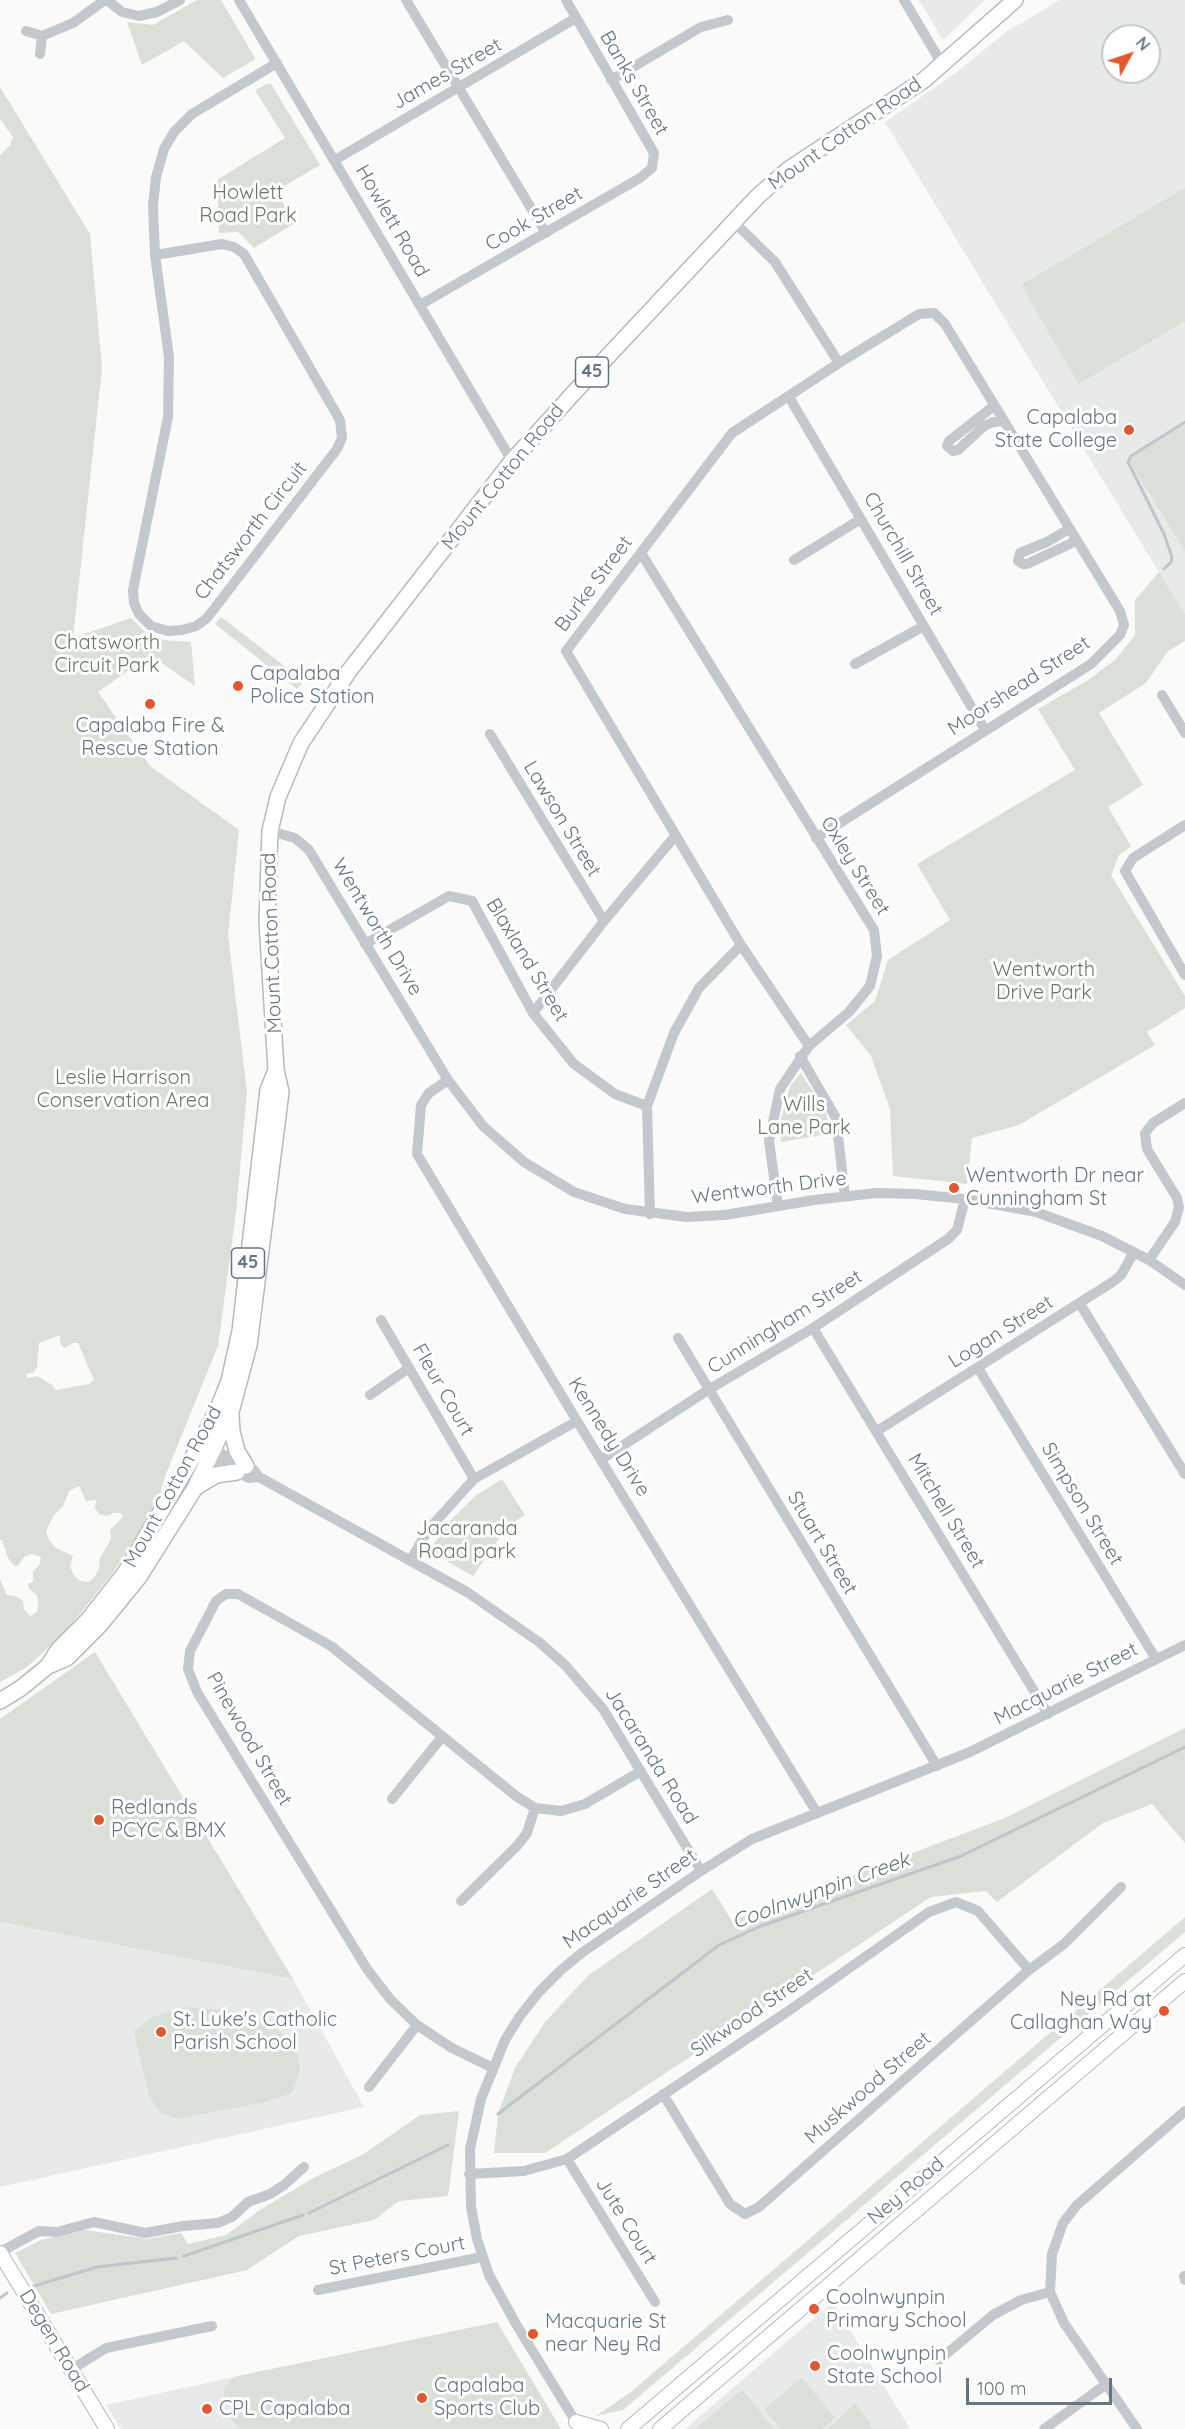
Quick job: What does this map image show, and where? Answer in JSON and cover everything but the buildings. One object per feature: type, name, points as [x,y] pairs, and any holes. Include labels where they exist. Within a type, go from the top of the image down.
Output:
[{"type":"main road","name":"Mount Cotton Road","points":[[48,1666],[58,1650],[88,1620],[125,1573],[231,1412],[249,1345],[281,1092],[276,1070],[267,921],[270,831],[278,797],[300,743],[324,705],[512,461],[758,196],[789,169],[924,80],[1016,0]]},
{"type":"main road","name":"Mount Cotton Road","points":[[0,1701],[21,1688],[48,1666],[67,1658],[99,1626],[159,1548],[195,1488],[236,1351],[268,1090],[276,1070]]},
{"type":"main road","points":[[195,1488],[216,1475],[242,1469],[232,1432],[231,1412]]},
{"type":"main road","name":"Ney Road","points":[[629,2428],[1185,1954]]},
{"type":"main road","name":"Ney Road","points":[[660,2429],[1185,1981]]},
{"type":"main road","name":"Degen Road","points":[[0,2253],[107,2429]]},
{"type":"main road","points":[[578,2426],[601,2429]]},
{"type":"main road","points":[[610,2429],[629,2428]]},
{"type":"street","points":[[27,31],[42,36],[73,23],[106,0],[122,12],[139,16],[157,12],[180,0]]},
{"type":"street","name":"Howlett Road","points":[[239,0],[512,461]]},
{"type":"street","points":[[406,0],[546,233]]},
{"type":"street","name":"Banks Street","points":[[566,0],[654,153]]},
{"type":"street","points":[[904,0],[942,64]]},
{"type":"street","name":"James Street","points":[[335,160],[576,18]]},
{"type":"street","points":[[610,80],[701,27],[728,20]]},
{"type":"street","points":[[40,54],[42,36]]},
{"type":"street","name":"Chatsworth Circuit","points":[[155,255],[222,244],[234,247],[244,254],[340,420],[342,438],[337,449],[214,609],[201,622],[182,630],[168,631],[151,626],[139,614],[134,603],[133,590],[168,417],[169,357],[155,255],[153,204],[156,177],[164,149],[174,132],[192,114],[277,63]]},
{"type":"street","name":"Cook Street","points":[[420,304],[640,178],[652,168],[654,153]]},
{"type":"street","points":[[734,222],[775,262],[839,363]]},
{"type":"street","name":"Moorshead Street","points":[[816,838],[1091,664],[1123,629],[1124,617],[940,318],[934,313],[919,314]]},
{"type":"street","name":"Burke Street","points":[[809,1046],[741,945],[566,651],[732,433],[919,314]]},
{"type":"street","name":"Churchill Street","points":[[789,397],[985,730]]},
{"type":"street","points":[[994,406],[949,441],[947,446],[952,451],[958,450],[984,426],[1003,421]]},
{"type":"street","points":[[794,560],[861,519]]},
{"type":"street","points":[[1069,530],[1020,553],[1018,561],[1028,564],[1076,541]]},
{"type":"street","name":"Oxley Street","points":[[641,553],[874,930],[877,956],[870,986],[849,1012],[800,1056],[780,1089],[771,1128],[769,1152],[778,1206]]},
{"type":"street","points":[[855,664],[924,626]]},
{"type":"street","points":[[1162,695],[1185,733]]},
{"type":"street","name":"Lawson Street","points":[[490,734],[604,921]]},
{"type":"street","points":[[1185,825],[1133,858],[1126,866],[1126,876],[1185,975]]},
{"type":"street","name":"Wentworth Drive","points":[[270,831],[295,838],[309,850],[448,1080],[483,1126],[530,1166],[574,1192],[650,1214],[687,1217],[876,1193],[965,1199],[1013,1207],[1056,1218],[1102,1236],[1134,1252],[1185,1285]]},
{"type":"street","points":[[533,1013],[604,921],[676,835]]},
{"type":"street","name":"Blaxland Street","points":[[365,944],[449,896],[472,902],[533,1013],[574,1064],[615,1094],[646,1106]]},
{"type":"street","points":[[650,1214],[646,1106],[674,1034],[699,988],[741,945]]},
{"type":"street","points":[[800,1056],[836,1118],[845,1196]]},
{"type":"street","name":"Kennedy Drive","points":[[448,1080],[429,1093],[421,1105],[417,1154],[817,1813]]},
{"type":"street","points":[[1149,1260],[1175,1222],[1179,1207],[1177,1198],[1147,1149],[1145,1133],[1153,1123],[1185,1103]]},
{"type":"street","name":"Cunningham Street","points":[[602,1459],[708,1390],[813,1328],[948,1239],[957,1230],[965,1199]]},
{"type":"street","name":"Logan Street","points":[[877,1431],[1080,1304],[1122,1275],[1134,1252]]},
{"type":"street","points":[[1080,1304],[1185,1474]]},
{"type":"street","name":"Fleur Court","points":[[381,1320],[474,1479]]},
{"type":"street","name":"Mitchell Street","points":[[813,1328],[1048,1714]]},
{"type":"street","name":"Stuart Street","points":[[678,1338],[938,1766]]},
{"type":"street","points":[[370,1395],[409,1368]]},
{"type":"street","name":"Simpson Street","points":[[978,1368],[1156,1659]]},
{"type":"street","points":[[410,1561],[428,1530],[474,1479],[577,1421]]},
{"type":"street","name":"Jacaranda Road","points":[[206,1450],[242,1469],[249,1478],[259,1477],[467,1592],[539,1642],[565,1665],[603,1709],[701,1871]]},
{"type":"street","name":"Pinewood Street","points":[[493,2068],[452,2048],[417,2025],[390,1999],[366,1969],[197,1692],[188,1669],[190,1651],[216,1601],[226,1594],[238,1594],[331,1646],[516,1796],[535,1808]]},
{"type":"street","name":"Macquarie Street","points":[[578,2426],[499,2296],[482,2257],[471,2207],[470,2150],[481,2099],[505,2040],[520,2016],[561,1970],[701,1871],[752,1839],[938,1766],[1185,1645]]},
{"type":"street","points":[[392,1799],[442,1737]]},
{"type":"street","points":[[461,1901],[517,1846],[526,1833],[535,1808],[561,1811],[585,1804],[640,1771]]},
{"type":"street","name":"Muskwood Street","points":[[663,2094],[730,2204],[745,2214],[759,2207],[1029,1971],[1064,1944],[1121,1887]]},
{"type":"street","name":"Silkwood Street","points":[[469,2174],[525,2172],[567,2159],[794,2008],[929,1912],[956,1902],[978,1911],[1029,1971]]},
{"type":"street","points":[[369,2086],[417,2025]]},
{"type":"street","points":[[1137,2429],[1064,2323],[1050,2292],[1052,2254],[1063,2223],[1077,2205],[1185,2111]]},
{"type":"street","name":"Jute Court","points":[[567,2159],[655,2302]]},
{"type":"street","points":[[0,2253],[39,2231],[57,2232],[94,2222],[145,2234],[183,2226],[218,2223],[232,2217],[248,2202],[284,2186],[304,2167]]},
{"type":"street","name":"St Peters Court","points":[[318,2290],[482,2257]]},
{"type":"street","points":[[939,2360],[993,2315],[1021,2300],[1050,2292]]},
{"type":"street","points":[[72,2369],[106,2348],[212,2326]]},
{"type":"street","points":[[1044,2429],[1105,2385]]},
{"type":"shaded area","points":[[919,0],[985,0],[943,40]]},
{"type":"shaded area","name":"Capalaba State College","points":[[1060,0],[1185,0],[1185,615],[885,122],[957,72],[1006,32]]},
{"type":"shaded area","name":"St. Luke's Catholic Parish School","points":[[0,1922],[293,1979],[364,2107],[0,2187]]},
{"type":"shaded area","name":"Coolnwynpin State School","points":[[833,2302],[910,2429],[685,2429]]},
{"type":"shaded area","points":[[284,2366],[320,2429],[121,2429],[106,2405]]},
{"type":"green space","points":[[197,0],[221,0],[255,58],[254,60],[223,78],[184,41],[142,65],[127,22],[153,25]]},
{"type":"green space","name":"Howlett Road Park","points":[[271,84],[320,165],[276,191],[295,223],[254,248],[238,232],[219,233],[217,180],[285,138],[255,90]]},
{"type":"green space","name":"Leslie Harrison Conservation Area","points":[[0,87],[90,234],[102,368],[73,638],[131,618],[144,631],[163,640],[191,642],[195,686],[150,655],[98,692],[150,766],[239,830],[228,935],[247,1092],[236,1212],[218,1346],[165,1476],[158,1503],[112,1574],[67,1630],[27,1667],[0,1682],[0,1580],[7,1595],[16,1596],[23,1601],[24,1609],[30,1616],[37,1612],[38,1604],[37,1595],[29,1589],[28,1584],[33,1582],[33,1571],[39,1566],[41,1557],[32,1554],[24,1557],[18,1566],[14,1566],[0,1540],[0,155],[10,145],[13,137],[0,119]],"holes":[[[60,1335],[60,1342],[64,1348],[78,1343],[94,1380],[89,1384],[56,1390],[37,1376],[27,1378],[27,1374],[34,1372],[37,1367],[39,1343]],[[79,1486],[86,1501],[96,1500],[95,1508],[99,1514],[107,1516],[121,1513],[123,1517],[110,1530],[111,1539],[100,1558],[99,1568],[94,1578],[88,1582],[80,1581],[73,1574],[70,1566],[73,1556],[56,1548],[49,1540],[46,1531],[54,1515],[63,1506],[69,1491]]]},
{"type":"green space","points":[[1185,188],[1185,321],[1079,384],[1021,285]]},
{"type":"green space","points":[[1185,424],[1185,551],[1128,459]]},
{"type":"green space","name":"Wentworth Drive Park","points":[[1159,572],[1185,615],[1185,641],[1168,651],[1146,683],[1099,713],[1143,785],[1108,807],[1131,846],[1119,855],[1111,875],[1185,996],[1185,1008],[1147,1032],[1155,1045],[1019,1125],[972,1138],[967,1184],[893,1176],[890,1109],[871,1056],[846,1025],[875,1001],[888,960],[950,920],[917,864],[1075,770],[1038,709],[1088,680],[1115,660],[1135,635],[1135,600]]},
{"type":"green space","points":[[221,617],[304,681],[297,689],[215,624]]},
{"type":"green space","name":"Wills Lane Park","points":[[801,1073],[826,1111],[829,1134],[781,1142],[780,1123],[790,1086]]},
{"type":"green space","name":"Jacaranda Road park","points":[[502,1479],[525,1515],[508,1526],[473,1576],[429,1551],[450,1521],[475,1496]]},
{"type":"green space","name":"Redlands PCYC & BMX","points":[[95,1652],[293,1979],[0,1922],[0,1719]]},
{"type":"green space","points":[[1185,1728],[1185,1843],[1152,1804],[1103,1823],[997,1902],[986,1891],[931,1897],[545,2153],[494,2153],[498,2114],[515,2068],[545,2022],[589,1975],[712,1889],[732,1921],[1005,1818]]},
{"type":"green space","points":[[1185,1917],[1185,1932],[623,2410],[596,2416],[632,2391]]},
{"type":"green space","points":[[182,2007],[234,2011],[274,2027],[293,2042],[300,2068],[292,2093],[265,2102],[177,2119],[159,2111],[149,2095],[134,2031],[153,2017]]},
{"type":"green space","points":[[459,2111],[448,2196],[399,2201],[374,2220],[299,2236],[247,2270],[51,2314],[15,2253],[41,2240],[85,2230],[147,2239],[181,2233],[188,2244],[226,2235],[260,2210],[315,2177],[362,2155],[420,2115]]},
{"type":"green space","name":"Capalaba Sports Club","points":[[497,2322],[561,2429],[241,2429],[229,2417],[231,2406],[224,2399],[224,2389],[234,2377]]},
{"type":"green space","points":[[802,2378],[835,2418],[822,2429],[781,2429],[764,2409]]},
{"type":"green space","points":[[742,2390],[774,2429],[695,2429]]},
{"type":"green space","points":[[856,2403],[873,2429],[828,2429]]},
{"type":"waterway","points":[[1164,569],[1171,562],[1172,557],[1164,534],[1128,462],[1131,456],[1185,422]]},
{"type":"waterway","name":"Coolnwynpin Creek","points":[[498,2114],[719,1945],[761,1926],[961,1856],[1185,1747]]},
{"type":"waterway","name":"Coolnwynpin Creek","points":[[309,2213],[448,2145]]},
{"type":"waterway","name":"Coolnwynpin Creek","points":[[184,2256],[303,2215]]},
{"type":"waterway","name":"Coolnwynpin Creek","points":[[34,2286],[97,2267],[176,2258]]},
{"type":"waterway","name":"Coolnwynpin Creek","points":[[0,2298],[7,2293]]},
{"type":"place","name":"Capalaba State College","points":[[1129,430]]},
{"type":"place","name":"Capalaba Police Station","points":[[238,686]]},
{"type":"place","name":"Capalaba Fire & Rescue Station","points":[[150,704]]},
{"type":"place","name":"Wentworth Dr near Cunningham St","points":[[954,1188]]},
{"type":"place","name":"Redlands PCYC & BMX","points":[[99,1820]]},
{"type":"place","name":"Ney Rd at Callaghan Way","points":[[1164,2011]]},
{"type":"place","name":"St. Luke's Catholic Parish School","points":[[161,2032]]},
{"type":"place","name":"Coolnwynpin Primary School","points":[[814,2309]]},
{"type":"place","name":"Macquarie St near Ney Rd","points":[[533,2334]]},
{"type":"place","name":"Coolnwynpin State School","points":[[815,2366]]},
{"type":"place","name":"Capalaba Sports Club","points":[[422,2398]]},
{"type":"place","name":"CPL Capalaba","points":[[207,2409]]},
{"type":"park label","name":"Chatsworth Circuit Park","points":[[107,654]]}]
